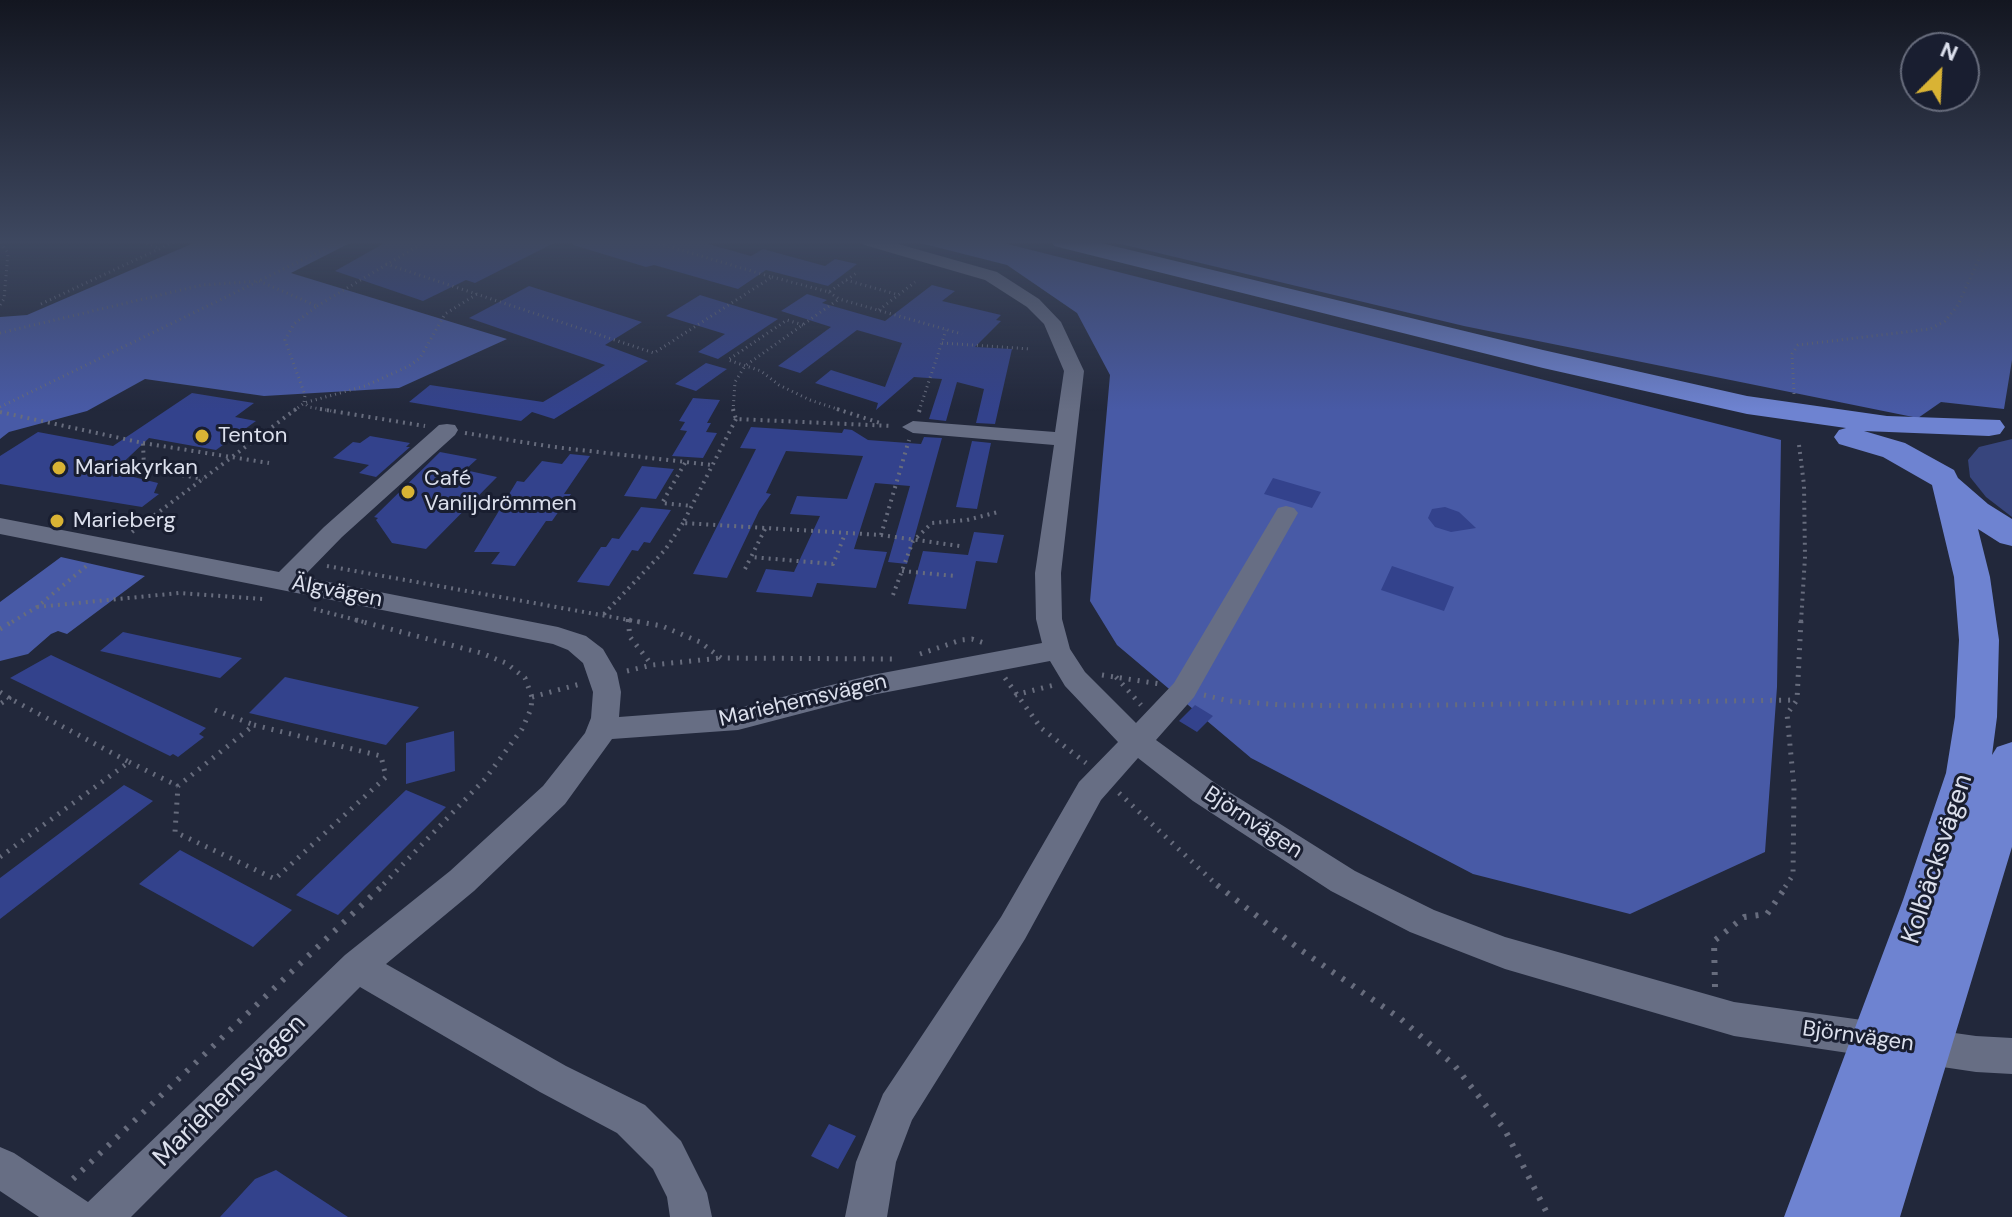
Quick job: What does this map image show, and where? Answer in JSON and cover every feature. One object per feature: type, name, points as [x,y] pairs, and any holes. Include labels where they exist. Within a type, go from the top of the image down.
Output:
[{"type":"highway","points":[[1261,298],[1645,394],[1875,444],[1913,458],[1946,483],[1976,512],[2012,535]]},
{"type":"highway","points":[[1294,298],[1747,405],[1887,425],[2000,427]]},
{"type":"highway","points":[[1946,483],[1937,460],[1942,446],[1964,431],[2000,427]]},
{"type":"highway","name":"Kolbäcksvägen","points":[[1814,1217],[1870,1140],[1919,990],[1968,773],[1980,669],[1977,615],[1972,577],[1946,483]]},
{"type":"highway","name":"Kolbäcksvägen","points":[[1919,990],[1994,830],[2012,759]]},
{"type":"highway","name":"Kolbäcksvägen","points":[[1870,1140],[1870,1217]]},
{"type":"street","name":"Björnvägen","points":[[1025,298],[1052,322],[1074,371],[1048,573],[1049,619],[1057,650],[1075,679],[1145,731],[1204,792],[1343,881],[1422,921],[1505,953],[1734,1019],[1976,1054],[2012,1056]]},
{"type":"street","points":[[913,427],[1064,439]]},
{"type":"street","points":[[273,586],[447,430]]},
{"type":"street","points":[[866,1217],[876,1162],[897,1108],[1013,928],[1101,776],[1184,690],[1286,513]]},
{"type":"street","name":"Älgvägen","points":[[0,526],[273,586],[544,633],[577,643],[593,656],[603,673],[607,692],[602,729]]},
{"type":"street","name":"Mariehemsvägen","points":[[102,1217],[357,966],[516,833],[576,769],[602,729],[738,719],[872,685],[998,664],[1057,650]]},
{"type":"street","points":[[357,966],[553,1079],[631,1119],[667,1155],[687,1193],[691,1217]]},
{"type":"street","points":[[0,1167],[63,1209]]},
{"type":"path","points":[[41,304],[54,298]]},
{"type":"path","points":[[0,333],[148,298]]},
{"type":"path","points":[[0,410],[225,298]]},
{"type":"path","points":[[298,298],[317,306]]},
{"type":"path","points":[[304,403],[305,395],[285,340],[294,324],[330,298]]},
{"type":"path","points":[[0,629],[37,607],[110,548],[304,403],[373,383],[409,366],[420,358],[445,314],[471,298]]},
{"type":"path","points":[[488,298],[654,353],[740,298]]},
{"type":"path","points":[[879,310],[895,298]]},
{"type":"path","points":[[1794,396],[1792,354],[1798,345],[1930,329],[1945,321],[1961,298]]},
{"type":"path","points":[[736,419],[733,412],[735,382],[745,366],[839,299],[962,334]]},
{"type":"path","points":[[803,325],[787,320],[728,360],[761,371],[779,385],[810,400],[888,426]]},
{"type":"path","points":[[881,535],[946,330]]},
{"type":"path","points":[[942,343],[1031,349]]},
{"type":"path","points":[[304,403],[309,407],[447,430],[712,465]]},
{"type":"path","points":[[0,410],[143,443],[269,463]]},
{"type":"path","points":[[736,419],[913,427]]},
{"type":"path","points":[[604,614],[665,550],[683,523],[736,419]]},
{"type":"path","points":[[143,443],[144,468],[203,479]]},
{"type":"path","points":[[1700,986],[1715,990],[1714,941],[1744,917],[1767,914],[1793,875],[1794,787],[1787,714],[1797,700],[1805,557],[1804,485],[1799,445]]},
{"type":"path","points":[[685,463],[662,503],[692,506]]},
{"type":"path","points":[[893,595],[913,541],[932,523],[967,520],[998,512]]},
{"type":"path","points":[[683,523],[881,535],[960,546]]},
{"type":"path","points":[[745,569],[765,529]]},
{"type":"path","points":[[751,557],[833,564],[845,534]]},
{"type":"path","points":[[303,562],[628,619],[685,634],[721,658],[897,659]]},
{"type":"path","points":[[902,571],[955,576]]},
{"type":"path","points":[[37,607],[179,593],[245,597],[273,586]]},
{"type":"path","points":[[245,597],[273,586]]},
{"type":"path","points":[[63,1209],[416,853],[485,779],[522,729],[531,709],[532,697],[525,678],[506,663],[481,653],[310,608]]},
{"type":"path","points":[[628,619],[630,637],[652,665]]},
{"type":"path","points":[[908,657],[972,639],[983,642],[1015,695],[1041,728],[1101,776],[1207,877],[1298,948],[1401,1019],[1455,1066],[1505,1130],[1549,1217]]},
{"type":"path","points":[[1015,695],[1075,679],[1116,677],[1229,701],[1283,705],[1797,700]]},
{"type":"path","points":[[1116,677],[1145,731]]},
{"type":"path","points":[[0,692],[178,786]]},
{"type":"path","points":[[0,704],[9,698]]},
{"type":"path","points":[[215,710],[254,725],[381,756],[386,777],[275,879],[175,832],[178,786],[254,725]]},
{"type":"path","points":[[0,857],[129,762]]},
{"type":"shaded area","points":[[67,298],[372,298],[507,339],[399,388],[264,396],[145,379],[87,411],[9,432],[0,439],[0,317],[27,315]]},
{"type":"shaded area","points":[[1055,298],[1220,298],[1781,440],[1777,687],[1765,852],[1630,914],[1473,874],[1251,758],[1117,645],[1090,601],[1110,375],[1077,313]]},
{"type":"shaded area","points":[[1346,298],[2012,298],[2012,360],[2004,409],[1941,402],[1918,418],[1464,326]]},
{"type":"shaded area","points":[[2012,439],[2012,517],[1986,497],[1970,477],[1968,460],[1979,447]]},
{"type":"shaded area","points":[[61,557],[145,576],[67,634],[58,631],[28,654],[0,661],[0,602]]},
{"type":"building","points":[[507,298],[566,298],[642,322],[605,345],[648,361],[554,419],[532,412],[521,421],[409,402],[430,385],[543,402],[605,365],[469,318]]},
{"type":"building","points":[[695,298],[709,298],[778,319],[718,359],[698,352],[725,334],[666,316]]},
{"type":"building","points":[[801,298],[820,298],[827,300],[822,303],[885,321],[915,298],[946,298],[942,301],[1001,315],[996,320],[1001,321],[975,347],[1012,349],[995,424],[976,423],[984,389],[957,382],[946,421],[929,419],[942,379],[914,377],[876,410],[878,403],[815,383],[831,370],[885,387],[902,343],[857,330],[800,373],[778,366],[831,327],[781,311]]},
{"type":"building","points":[[706,363],[727,369],[696,391],[675,384]]},
{"type":"building","points":[[192,393],[254,403],[235,417],[256,421],[216,450],[149,438],[113,472],[158,483],[154,493],[159,494],[142,507],[0,484],[0,456],[38,432],[113,446]]},
{"type":"building","points":[[693,398],[720,400],[707,423],[711,423],[706,432],[717,433],[703,458],[672,456],[687,431],[680,430],[685,422],[679,421]]},
{"type":"building","points":[[751,427],[842,433],[844,429],[852,430],[868,440],[921,444],[924,437],[942,438],[907,564],[888,562],[910,486],[875,483],[854,549],[887,552],[876,588],[817,583],[812,597],[756,592],[766,569],[794,572],[820,516],[790,514],[797,496],[847,499],[863,456],[786,451],[766,493],[771,494],[759,511],[727,578],[693,574],[756,449],[740,448]]},
{"type":"building","points":[[370,436],[410,443],[406,447],[410,447],[376,477],[359,473],[369,465],[333,458],[353,442],[360,443]]},
{"type":"building","points":[[972,441],[991,443],[977,509],[956,507]]},
{"type":"building","points":[[440,452],[477,459],[465,470],[497,477],[426,549],[392,543],[376,520],[378,518],[374,517]]},
{"type":"building","points":[[570,454],[590,456],[564,494],[571,494],[552,521],[546,521],[515,566],[491,564],[500,552],[474,552],[517,481],[524,482],[542,461],[562,464]]},
{"type":"building","points":[[642,466],[674,469],[656,499],[624,496]]},
{"type":"building","points":[[1273,478],[1321,492],[1312,508],[1264,494]]},
{"type":"building","points":[[641,507],[671,510],[650,543],[644,542],[638,551],[632,550],[609,586],[577,582],[601,547],[606,547],[612,538],[619,539]]},
{"type":"building","points":[[1445,507],[1459,512],[1476,528],[1451,532],[1435,527],[1428,518],[1432,509]]},
{"type":"building","points":[[974,532],[1004,535],[997,563],[976,561],[966,609],[908,604],[923,551],[968,555]]},
{"type":"building","points":[[1392,566],[1454,587],[1444,611],[1381,590]]},
{"type":"building","points":[[123,632],[242,658],[220,678],[100,651]]},
{"type":"building","points":[[51,655],[206,728],[199,734],[204,737],[178,757],[170,756],[10,678]]},
{"type":"building","points":[[285,677],[419,707],[386,745],[249,713]]},
{"type":"building","points":[[1195,705],[1213,716],[1197,732],[1179,721]]},
{"type":"building","points":[[454,731],[455,771],[406,784],[406,743]]},
{"type":"building","points":[[124,785],[153,801],[0,919],[0,878]]},
{"type":"building","points":[[406,790],[446,807],[338,915],[296,895]]},
{"type":"building","points":[[180,850],[292,910],[253,947],[139,884]]},
{"type":"building","points":[[829,1124],[856,1136],[838,1169],[811,1156]]},
{"type":"building","points":[[276,1170],[348,1217],[220,1217],[255,1179]]},
{"type":"place","name":"Tenton","points":[[202,436]]},
{"type":"place","name":"Mariakyrkan","points":[[59,468]]},
{"type":"place","name":"Café Vaniljdrömmen","points":[[408,492]]},
{"type":"place","name":"Marieberg","points":[[57,521]]}]
